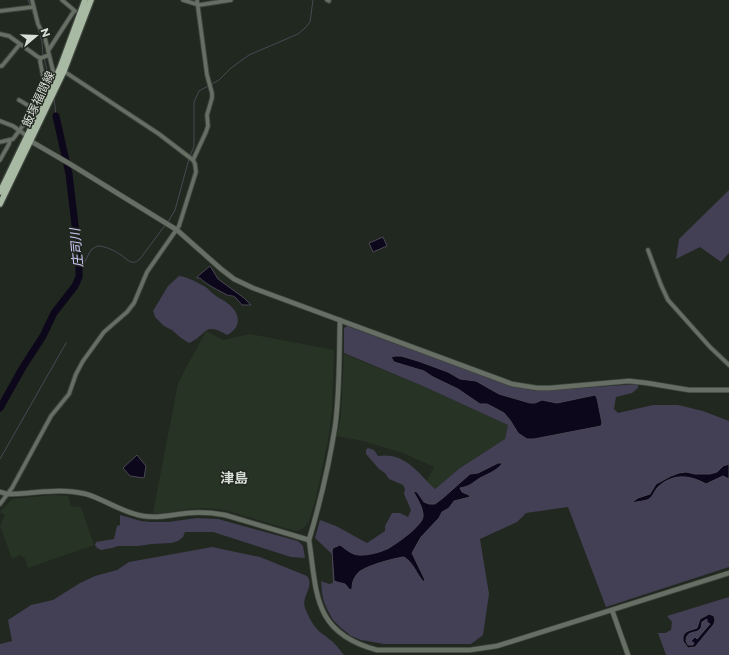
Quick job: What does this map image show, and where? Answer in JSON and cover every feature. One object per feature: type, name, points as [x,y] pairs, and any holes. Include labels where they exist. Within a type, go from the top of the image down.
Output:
[{"type":"main road","name":"飯塚福間線","points":[[0,204],[39,112],[55,79],[62,70],[77,12],[85,0]]},
{"type":"main road","name":"飯塚福間線","points":[[0,192],[62,70],[91,0]]},
{"type":"street","points":[[32,0],[33,7],[45,38],[55,79]]},
{"type":"street","points":[[41,58],[48,53],[77,12],[62,0]]},
{"type":"street","points":[[183,0],[199,5],[230,0]]},
{"type":"street","points":[[193,160],[208,126],[207,115],[212,98],[207,75],[199,5],[197,0]]},
{"type":"street","points":[[0,11],[33,7]]},
{"type":"street","points":[[0,34],[9,36],[38,58],[41,58]]},
{"type":"street","points":[[1,67],[20,44]]},
{"type":"street","points":[[41,58],[40,61],[45,79],[45,86],[46,88],[50,89]]},
{"type":"street","points":[[0,504],[12,488],[51,416],[69,394],[76,374],[83,361],[104,332],[127,312],[134,303],[147,272],[177,230],[196,172],[193,160],[159,134],[62,70]]},
{"type":"street","points":[[19,100],[39,112]]},
{"type":"street","points":[[0,142],[14,139],[30,116]]},
{"type":"street","points":[[0,120],[20,131],[28,139],[177,230],[234,279],[253,288],[512,384],[550,388],[629,381],[647,382],[689,390],[729,390]]},
{"type":"street","points":[[0,160],[10,140]]},
{"type":"street","points":[[648,250],[668,300],[710,347],[729,365]]},
{"type":"street","points":[[340,320],[335,426],[310,542],[316,592],[321,608],[339,633],[350,641],[376,650],[470,650],[497,646],[729,572]]},
{"type":"street","points":[[0,492],[7,494],[54,490],[71,491],[100,499],[128,512],[143,516],[160,517],[187,513],[214,513],[225,515],[310,542]]},
{"type":"street","points":[[612,610],[628,655]]},
{"type":"shaded area","points":[[729,190],[729,253],[721,262],[700,247],[676,259],[679,239]]},
{"type":"shaded area","points":[[383,237],[387,246],[373,252],[369,243]]},
{"type":"shaded area","points":[[210,266],[218,279],[251,305],[242,305],[235,297],[227,295],[200,278],[197,278]]},
{"type":"shaded area","points":[[179,276],[197,282],[225,301],[237,315],[238,319],[236,328],[227,335],[214,329],[209,329],[189,343],[164,326],[155,317],[153,311],[168,286]]},
{"type":"shaded area","points":[[347,326],[511,386],[536,391],[638,384],[638,388],[632,393],[616,397],[614,409],[618,413],[653,405],[678,405],[703,411],[729,421],[729,567],[606,607],[568,507],[526,513],[517,522],[480,539],[489,594],[483,635],[471,644],[384,644],[361,640],[351,636],[333,620],[324,602],[321,581],[329,584],[333,583],[332,554],[315,538],[320,520],[336,526],[367,543],[385,531],[385,526],[392,513],[400,513],[408,517],[411,510],[404,494],[405,489],[403,485],[389,479],[366,454],[366,450],[368,448],[374,450],[378,456],[396,457],[403,460],[416,470],[435,489],[460,468],[505,439],[508,425],[425,387],[344,353],[344,328]]},
{"type":"shaded area","points":[[206,331],[223,340],[250,334],[334,350],[332,411],[328,440],[316,498],[309,521],[302,529],[297,531],[225,510],[204,508],[166,513],[153,513],[178,383]]},
{"type":"shaded area","points":[[344,354],[425,387],[508,425],[505,439],[460,468],[435,489],[427,481],[434,467],[403,453],[363,441],[337,436],[341,415]]},
{"type":"shaded area","points":[[401,356],[418,361],[448,372],[460,379],[476,381],[499,394],[530,403],[535,403],[542,400],[557,403],[595,395],[597,398],[602,423],[601,426],[534,439],[527,439],[518,433],[504,413],[487,404],[480,404],[458,389],[424,371],[394,362],[391,357]]},
{"type":"shaded area","points":[[137,455],[146,466],[144,478],[130,476],[123,468]]},
{"type":"shaded area","points":[[498,463],[502,464],[495,470],[469,485],[460,488],[462,492],[470,497],[454,501],[449,508],[442,512],[439,518],[421,537],[412,553],[425,580],[424,582],[410,562],[404,557],[368,567],[359,572],[353,582],[352,589],[350,590],[345,584],[334,581],[333,548],[340,545],[356,555],[365,555],[389,548],[413,530],[423,517],[421,507],[413,491],[417,492],[424,502],[435,504],[470,474],[478,473]]},
{"type":"shaded area","points":[[729,464],[729,479],[723,476],[706,484],[688,477],[670,479],[658,487],[649,499],[631,503],[638,498],[650,494],[656,484],[671,476],[686,472],[695,474],[710,474],[717,472],[723,466]]},
{"type":"shaded area","points":[[54,495],[68,496],[71,506],[81,507],[94,545],[28,568],[24,557],[22,557],[21,554],[12,559],[0,526],[5,515],[0,512],[12,499]]},
{"type":"shaded area","points":[[120,515],[141,521],[151,522],[168,522],[197,518],[218,519],[298,541],[303,546],[305,558],[291,557],[213,532],[185,532],[183,537],[178,541],[171,543],[118,546],[101,550],[97,548],[95,545],[96,542],[114,539],[117,526],[120,525]]},
{"type":"shaded area","points":[[212,547],[260,557],[307,576],[310,584],[304,604],[307,614],[313,625],[333,642],[344,655],[0,655],[0,644],[12,641],[8,620],[31,605],[53,600],[80,583],[95,576],[117,570],[129,562]]},
{"type":"shaded area","points":[[729,597],[729,655],[666,655],[658,633],[665,633],[671,630],[672,622],[667,616]]},
{"type":"shaded area","points":[[709,614],[714,616],[715,620],[714,624],[695,647],[688,648],[683,641],[684,635],[685,633],[697,628],[700,619]],"holes":[[[707,619],[707,622],[710,624],[697,639],[695,637],[691,641],[694,643],[693,645],[688,645],[686,641],[688,634],[698,631],[701,628],[702,622]]]},
{"type":"waterway","points":[[28,0],[30,5]]},
{"type":"waterway","points":[[190,156],[194,146],[194,102],[199,91],[219,80],[231,68],[249,55],[298,34],[310,22],[313,0]]},
{"type":"waterway","points":[[31,8],[36,22]]},
{"type":"waterway","points":[[37,25],[42,42],[43,55]]},
{"type":"waterway","points":[[44,58],[50,82]]},
{"type":"waterway","points":[[54,97],[56,116]]},
{"type":"waterway","name":"庄司川","points":[[0,408],[23,367],[43,336],[54,313],[75,286],[79,277],[79,258],[69,174],[56,116]]},
{"type":"waterway","points":[[168,222],[175,210],[189,159]]},
{"type":"waterway","points":[[79,272],[91,250],[97,246],[112,250],[131,262],[137,261],[166,224]]},
{"type":"waterway","points":[[0,459],[66,343]]},
{"type":"district","name":"津島","points":[[234,478]]}]
